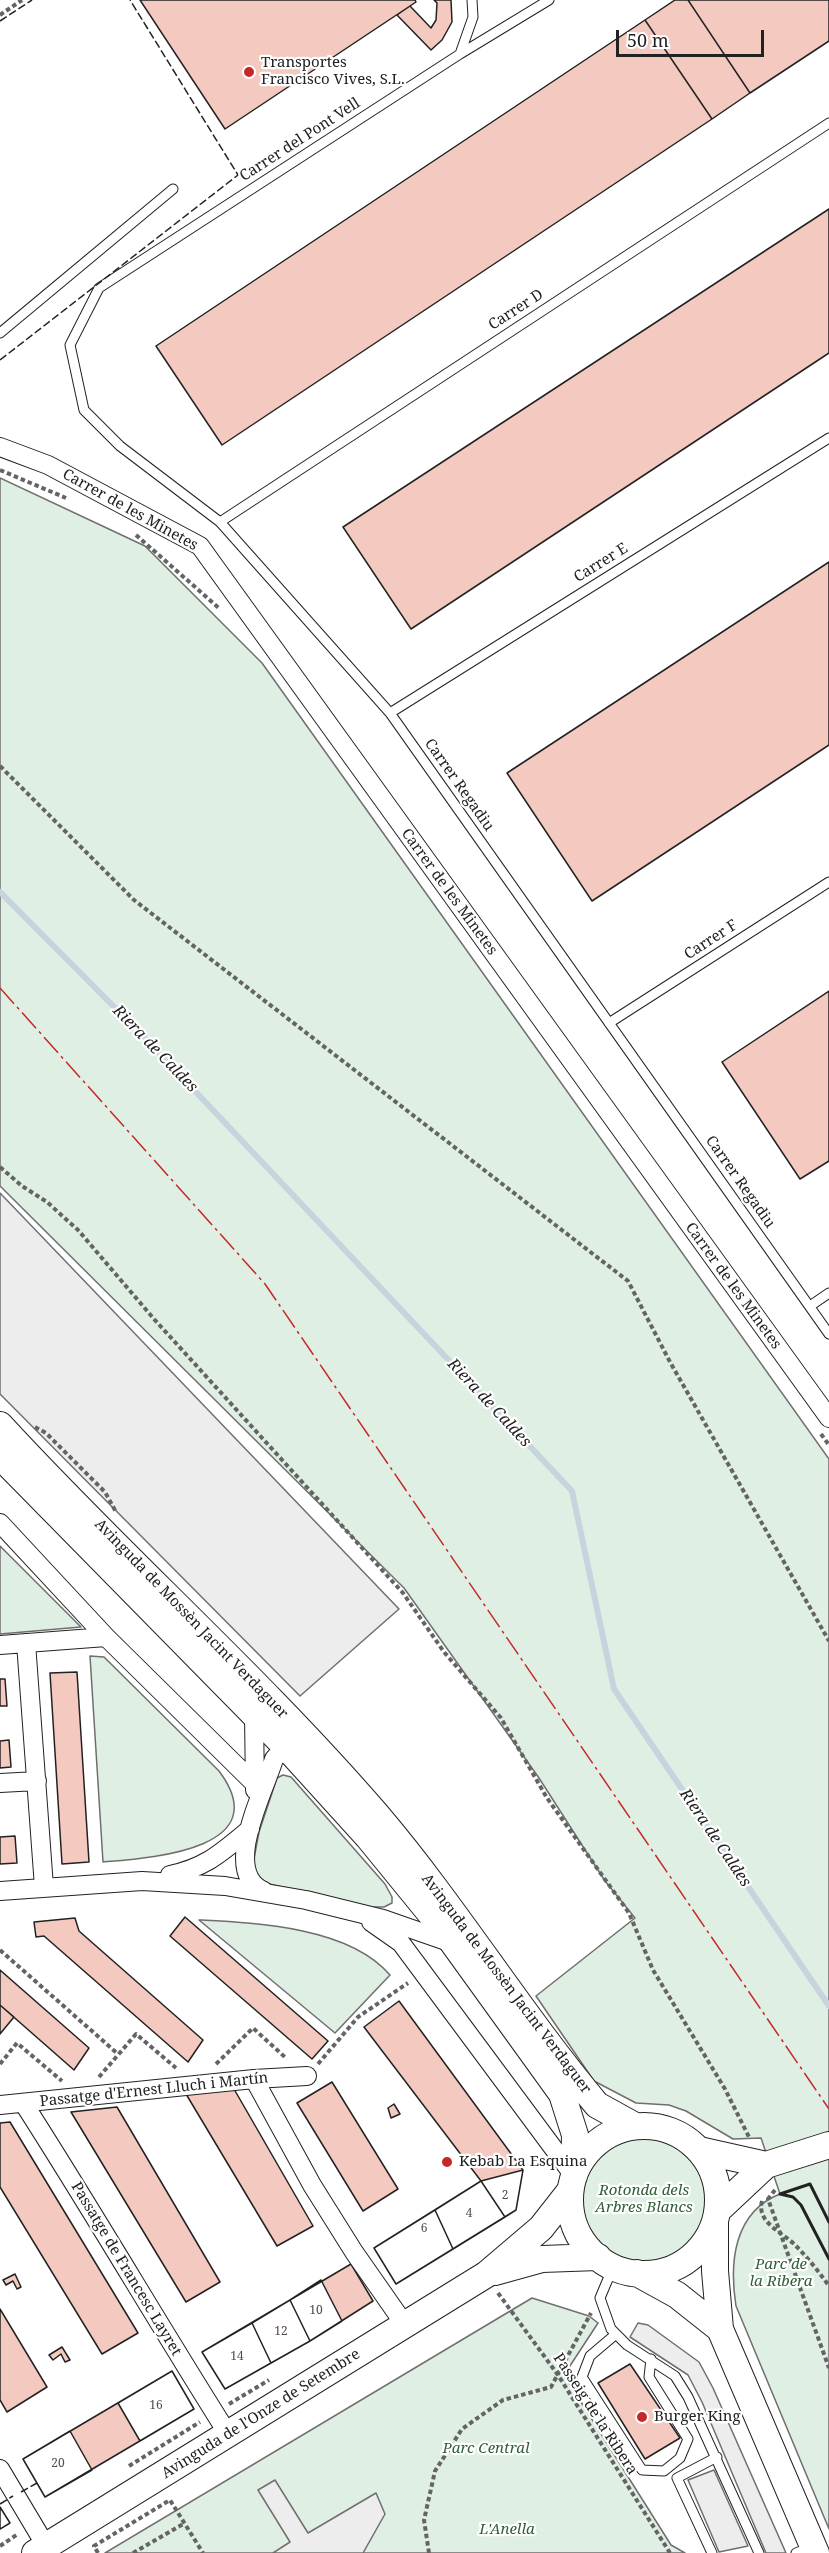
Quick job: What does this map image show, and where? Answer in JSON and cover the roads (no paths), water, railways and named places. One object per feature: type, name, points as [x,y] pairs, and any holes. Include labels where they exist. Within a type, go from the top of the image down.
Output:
[{"type":"main road","name":"Avinguda de Mossèn Jacint Verdaguer","points":[[0,1425],[311,1741],[410,1857],[584,2090],[597,2105],[635,2126]]},
{"type":"main road","name":"Avinguda de Mossèn Jacint Verdaguer","points":[[0,1456],[254,1714],[368,1837],[448,1937],[562,2094],[575,2135],[572,2184]]},
{"type":"main road","points":[[720,2329],[677,2295],[616,2266],[579,2235],[573,2221],[572,2184],[583,2158],[597,2143],[615,2132],[635,2126],[656,2127],[676,2133],[699,2150],[712,2172],[718,2197],[715,2271],[720,2329],[808,2551]]},
{"type":"main road","points":[[616,2266],[657,2272],[676,2266],[699,2248],[716,2216],[766,2165],[829,2145]]},
{"type":"main road","points":[[699,2150],[766,2165]]},
{"type":"main road","name":"Avinguda de l'Onze de Setembre","points":[[491,2282],[541,2228],[572,2184]]},
{"type":"main road","name":"Avinguda de l'Onze de Setembre","points":[[38,2541],[222,2423],[405,2325],[491,2282],[542,2259],[616,2266]]},
{"type":"street","name":"Carrer de les Minetes","points":[[0,447],[48,465],[200,546],[822,1422]]},
{"type":"street","points":[[0,1523],[105,1637],[255,1784]]},
{"type":"street","points":[[0,1645],[105,1637]]},
{"type":"street","points":[[26,1643],[45,1887]]},
{"type":"street","name":"Avinguda de Mossèn Jacint Verdaguer","points":[[252,1822],[255,1784],[254,1714]]},
{"type":"street","name":"Avinguda de Mossèn Jacint Verdaguer","points":[[286,1750],[303,1753],[354,1804],[377,1816]]},
{"type":"street","points":[[268,1893],[255,1887],[245,1869],[244,1852],[274,1759],[286,1750]]},
{"type":"street","points":[[0,1783],[37,1781]]},
{"type":"street","points":[[142,1881],[194,1870],[214,1859],[252,1822]]},
{"type":"street","name":"Avinguda de Mossèn Jacint Verdaguer","points":[[410,1857],[412,1874],[434,1904],[448,1937]]},
{"type":"street","points":[[0,1891],[142,1881],[194,1882],[268,1893],[383,1919],[448,1937]]},
{"type":"street","points":[[348,1911],[381,1927],[401,1943],[424,1971],[572,2184]]},
{"type":"street","name":"Passatge d'Ernest Lluch i Martín","points":[[0,2105],[254,2079],[308,2076]]},
{"type":"street","points":[[254,2079],[318,2194],[354,2252],[405,2325]]},
{"type":"street","name":"Passatge de Francesc Layret","points":[[24,2104],[92,2209],[155,2319],[222,2423]]},
{"type":"street","points":[[0,2469],[38,2541]]},
{"type":"lane","points":[[460,54],[473,17],[472,0]]},
{"type":"lane","name":"Carrer del Pont Vell","points":[[99,288],[460,54],[549,0]]},
{"type":"lane","name":"Carrer D","points":[[220,522],[829,123]]},
{"type":"lane","points":[[0,333],[174,189]]},
{"type":"lane","name":"Carrer Regadiu","points":[[99,288],[70,345],[84,410],[120,446],[220,522],[390,713],[829,1334]]},
{"type":"lane","name":"Carrer E","points":[[390,713],[829,438]]},
{"type":"lane","name":"Carrer F","points":[[609,1023],[829,882]]},
{"type":"lane","points":[[810,1306],[829,1293]]},
{"type":"lane","points":[[616,2266],[600,2298],[611,2329],[675,2376],[688,2397],[717,2457],[759,2553]]},
{"type":"lane","points":[[616,2334],[590,2356],[582,2377],[642,2470],[664,2471],[680,2458],[688,2439],[649,2377],[651,2359]]},
{"type":"lane","points":[[712,2553],[677,2478],[717,2457]]},
{"type":"waterway","name":"Riera de Caldes","points":[[0,892],[146,1039],[572,1491],[614,1689],[829,2006]]},
{"type":"place","name":"Transportes Francisco Vives, S.L.","points":[[249,72]]},
{"type":"place","name":"Kebab La Esquina","points":[[447,2162]]},
{"type":"place","name":"Burger King","points":[[642,2417]]},
{"type":"park label","name":"Rotonda dels Arbres Blancs","points":[[644,2200]]},
{"type":"park label","name":"Parc de la Ribera","points":[[781,2274]]},
{"type":"park label","name":"Parc Central","points":[[486,2449]]},
{"type":"park label","name":"L'Anella","points":[[507,2530]]}]
